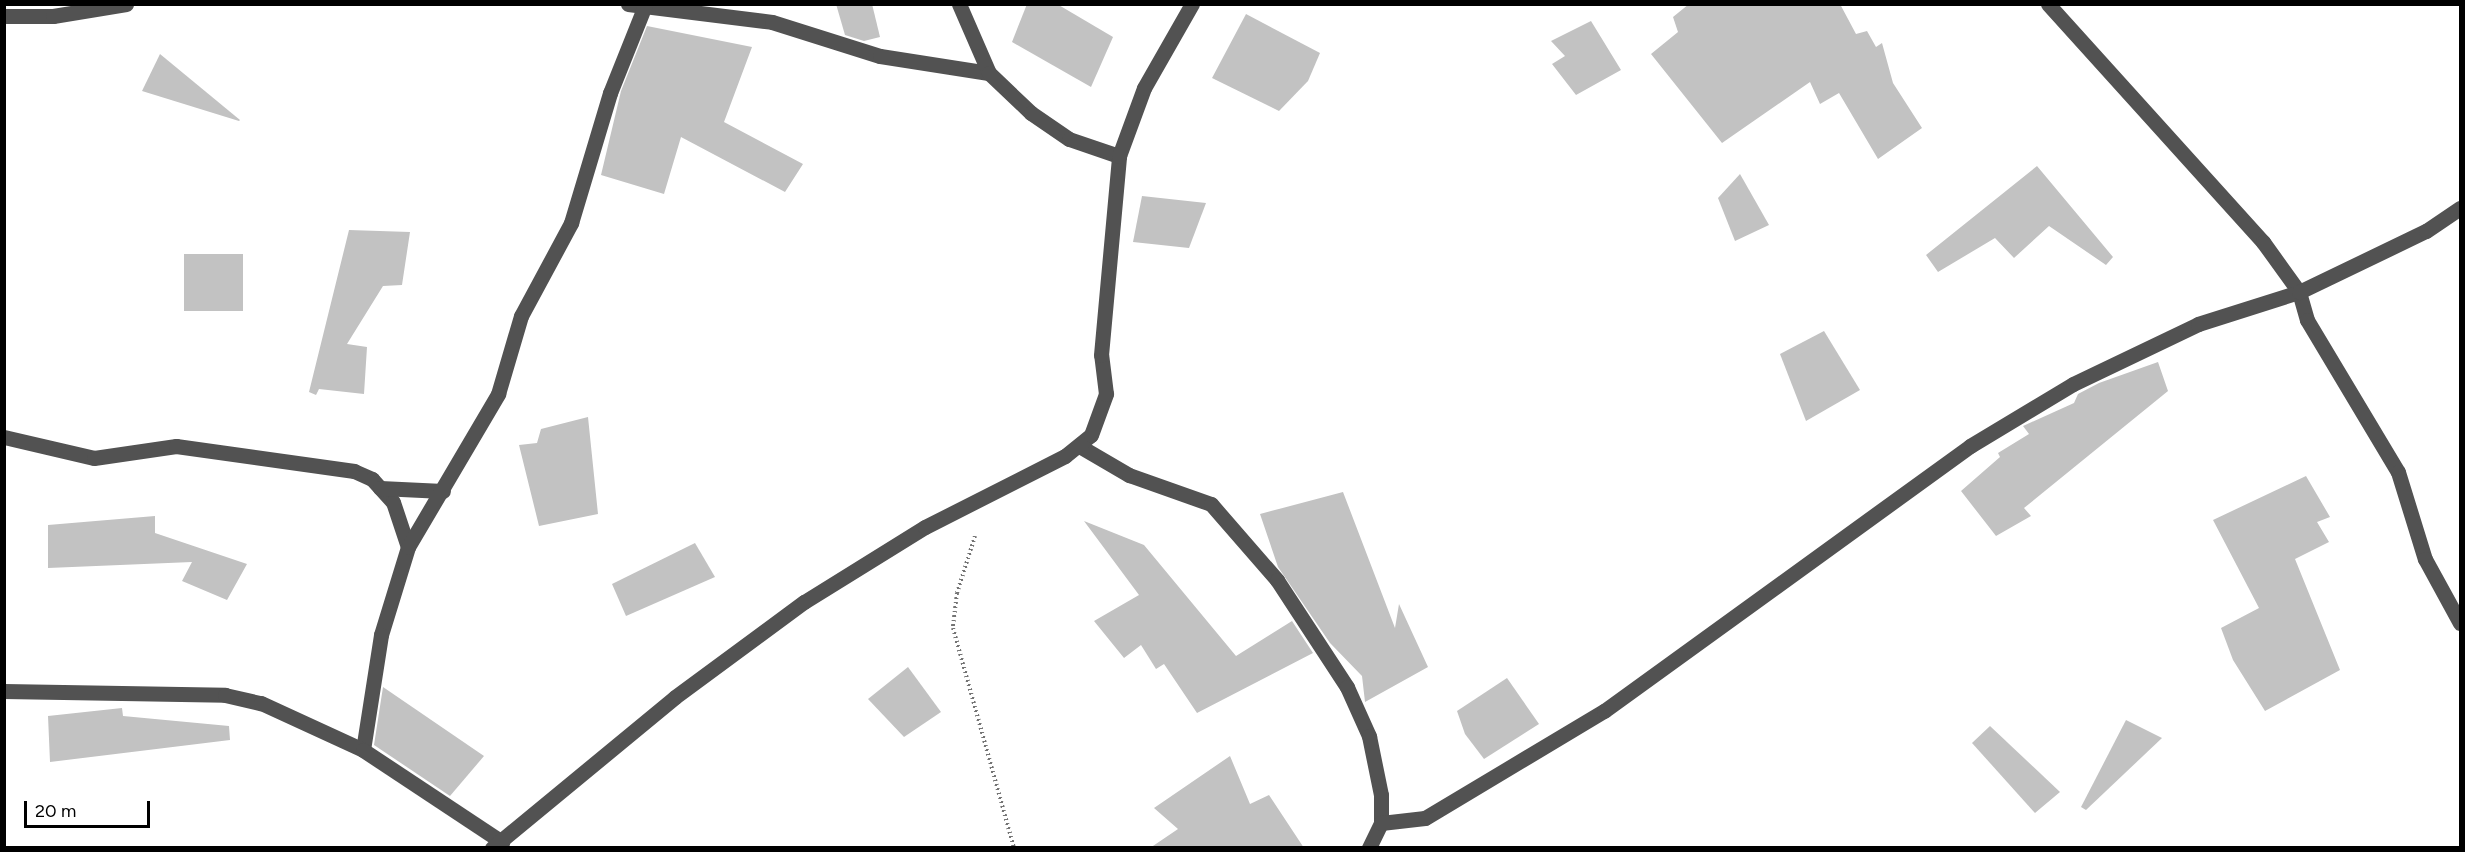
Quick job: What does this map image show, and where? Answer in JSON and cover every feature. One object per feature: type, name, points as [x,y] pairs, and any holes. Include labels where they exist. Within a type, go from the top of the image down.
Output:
[{"type":"street","points":[[4,16],[53,16],[126,4]]},
{"type":"street","points":[[628,4],[644,8],[772,22],[880,56],[989,73]]},
{"type":"street","points":[[959,4],[989,73],[1050,128],[1119,156]]},
{"type":"street","points":[[4,691],[225,694],[280,709],[363,750],[497,844],[675,697],[778,620],[900,541],[1081,447],[1100,418],[1106,394],[1101,355],[1119,156],[1144,88],[1192,4]]},
{"type":"street","points":[[2048,4],[2263,242],[2299,292],[2307,320],[2398,472],[2425,559],[2460,623]]},
{"type":"street","points":[[363,750],[381,635],[408,547],[498,394],[521,316],[572,223],[610,93],[644,8]]},
{"type":"street","points":[[1381,824],[1425,818],[1604,711],[1970,446],[2073,384],[2198,324],[2299,292],[2426,231],[2460,208]]},
{"type":"street","points":[[4,437],[94,458],[176,446],[354,471],[380,488],[393,502],[408,547]]},
{"type":"street","points":[[1081,447],[1129,475],[1200,497],[1231,522],[1347,687],[1369,736],[1381,795],[1381,824],[1369,848]]},
{"type":"street","points":[[380,488],[443,491]]},
{"type":"path","points":[[989,495],[957,593],[953,628],[1014,848]]},
{"type":"building","points":[[836,4],[872,4],[880,37],[864,41],[845,35]]},
{"type":"building","points":[[1027,4],[1057,4],[1113,37],[1091,87],[1012,42]]},
{"type":"building","points":[[1689,4],[1840,4],[1856,34],[1867,31],[1876,47],[1882,43],[1893,83],[1922,128],[1878,159],[1839,93],[1820,104],[1810,82],[1722,143],[1651,54],[1678,32],[1673,17]]},
{"type":"building","points":[[1246,14],[1320,53],[1308,81],[1279,111],[1212,78]]},
{"type":"building","points":[[1591,21],[1621,70],[1576,95],[1552,64],[1565,56],[1551,41]]},
{"type":"building","points":[[647,26],[752,47],[724,122],[803,164],[785,192],[681,137],[664,194],[601,175],[621,91]]},
{"type":"building","points":[[160,54],[240,120],[142,91]]},
{"type":"building","points":[[2037,166],[2113,257],[2106,265],[2049,226],[2014,258],[1995,238],[1938,272],[1926,255]]},
{"type":"building","points":[[1740,174],[1769,225],[1735,241],[1718,198]]},
{"type":"building","points":[[1142,196],[1206,203],[1189,248],[1133,242]]},
{"type":"building","points":[[349,230],[410,232],[402,285],[383,286],[347,344],[367,347],[364,394],[319,389],[316,395],[309,392]]},
{"type":"building","points":[[184,254],[243,254],[243,311],[184,311]]},
{"type":"building","points":[[1824,331],[1860,390],[1806,421],[1780,354]]},
{"type":"building","points":[[2158,362],[2168,391],[2024,508],[2031,516],[1996,536],[1961,491],[2000,457],[1998,453],[2029,434],[2023,426],[2074,403],[2078,394],[2099,383]]},
{"type":"building","points":[[588,417],[598,514],[539,526],[519,445],[537,443],[541,429]]},
{"type":"building","points":[[2306,476],[2330,517],[2317,522],[2329,542],[2295,559],[2340,670],[2265,711],[2233,660],[2221,628],[2259,608],[2213,520]]},
{"type":"building","points":[[1343,492],[1395,628],[1399,604],[1428,667],[1365,702],[1362,676],[1330,643],[1278,567],[1260,514]]},
{"type":"building","points":[[155,516],[155,533],[247,564],[227,600],[182,581],[192,562],[48,568],[48,525]]},
{"type":"building","points":[[1084,521],[1144,545],[1236,656],[1292,621],[1313,653],[1197,713],[1164,664],[1156,669],[1141,645],[1124,658],[1094,621],[1139,595]]},
{"type":"building","points":[[695,543],[715,577],[626,616],[612,584]]},
{"type":"building","points":[[908,667],[941,712],[904,737],[868,699]]},
{"type":"building","points":[[1507,678],[1539,724],[1484,759],[1465,734],[1457,711]]},
{"type":"building","points":[[383,687],[484,756],[450,796],[374,745]]},
{"type":"building","points":[[122,708],[123,716],[229,726],[230,740],[50,762],[48,716]]},
{"type":"building","points":[[2126,720],[2162,738],[2086,810],[2081,807]]},
{"type":"building","points":[[1990,726],[2060,792],[2035,813],[1972,743]]},
{"type":"building","points":[[1230,756],[1250,804],[1269,795],[1304,848],[1150,848],[1178,829],[1154,808]]}]
